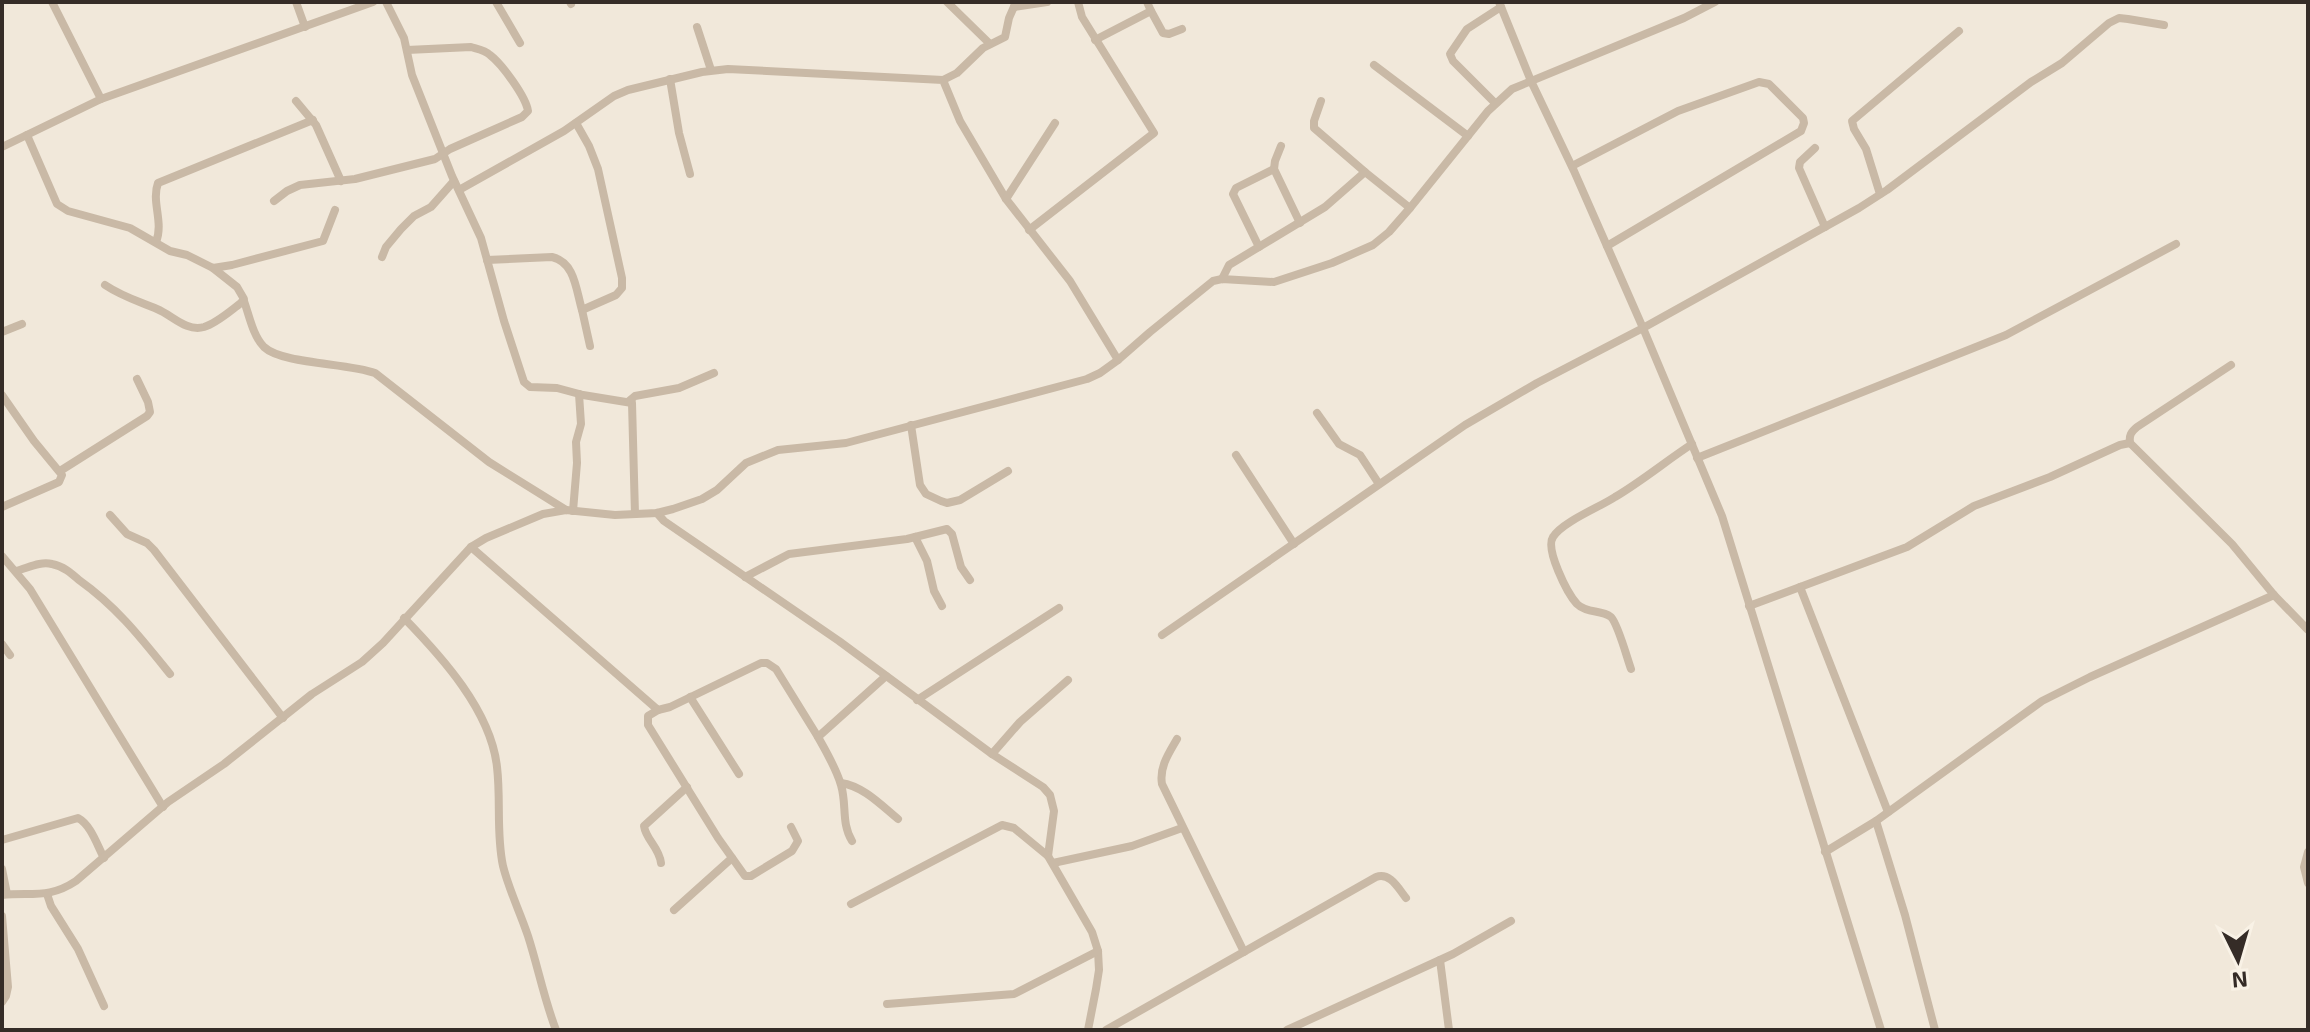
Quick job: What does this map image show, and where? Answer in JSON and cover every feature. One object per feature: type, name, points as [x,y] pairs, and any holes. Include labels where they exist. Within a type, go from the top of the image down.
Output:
[{"type":"street","points":[[52,2],[101,99]]},
{"type":"street","points":[[296,2],[305,27]]},
{"type":"street","points":[[2,147],[101,99],[373,2]]},
{"type":"street","points":[[386,2],[404,38],[412,75],[443,155],[481,238],[524,382],[530,387],[557,388],[629,401],[633,406],[635,514]]},
{"type":"street","points":[[496,2],[520,43]]},
{"type":"street","points":[[947,2],[990,44]]},
{"type":"street","points":[[382,257],[401,229],[436,202],[448,185],[456,185],[576,123],[614,96],[628,90],[711,70],[943,80],[957,73],[983,48],[1005,37],[1015,5],[1047,2]]},
{"type":"street","points":[[1029,230],[1154,133],[1095,40],[1079,11],[1078,2]]},
{"type":"street","points":[[2,869],[4,895],[47,894],[63,890],[163,807],[224,764],[312,694],[362,662],[471,547],[486,538],[534,518],[569,511],[615,515],[657,513],[702,499],[717,490],[746,463],[761,456],[787,449],[846,443],[1087,379],[1118,360],[1213,281],[1274,282],[1332,263],[1373,245],[1410,208],[1495,103],[1512,89],[1684,18],[1715,2]]},
{"type":"street","points":[[1495,103],[1453,61],[1450,54],[1467,29],[1500,5],[1531,81],[1643,328],[1722,516],[1881,1030]]},
{"type":"street","points":[[1095,40],[1149,7],[1163,33],[1182,29]]},
{"type":"street","points":[[1162,635],[1477,418],[1880,194],[2071,56],[2109,23],[2119,18],[2164,25]]},
{"type":"street","points":[[697,27],[711,70]]},
{"type":"street","points":[[1880,194],[1866,149],[1852,121],[1959,31]]},
{"type":"street","points":[[274,201],[300,185],[341,181],[443,155],[522,117],[528,111],[497,63],[482,50],[471,47],[407,50]]},
{"type":"street","points":[[1374,65],[1468,136]]},
{"type":"street","points":[[670,79],[690,174]]},
{"type":"street","points":[[943,80],[960,121],[1006,199],[1070,281],[1118,360]]},
{"type":"street","points":[[1572,166],[1678,111],[1759,82],[1769,84],[1803,118],[1801,131],[1607,246]]},
{"type":"street","points":[[296,101],[313,120],[341,181]]},
{"type":"street","points":[[1321,101],[1314,128],[1410,208]]},
{"type":"street","points":[[156,242],[160,226],[158,183],[313,120]]},
{"type":"street","points":[[576,123],[598,169],[623,283],[616,295],[582,310]]},
{"type":"street","points":[[1006,199],[1055,123]]},
{"type":"street","points":[[27,135],[57,204],[68,211],[130,228],[170,251],[187,255],[213,268],[237,287],[244,297],[256,335],[264,347],[276,354],[362,368],[375,373],[489,462],[569,511]]},
{"type":"street","points":[[1281,146],[1274,169],[1300,223]]},
{"type":"street","points":[[1815,148],[1800,162],[1799,168],[1825,227]]},
{"type":"street","points":[[1259,247],[1233,194],[1236,188],[1274,169]]},
{"type":"street","points":[[1222,279],[1229,265],[1337,198],[1365,172]]},
{"type":"street","points":[[213,268],[323,241],[335,210]]},
{"type":"street","points":[[1697,458],[2006,335],[2176,244]]},
{"type":"street","points":[[487,260],[562,259],[570,270],[590,346]]},
{"type":"street","points":[[105,285],[124,297],[161,310],[193,328],[206,326],[244,301]]},
{"type":"street","points":[[2,332],[22,324]]},
{"type":"street","points":[[2231,365],[2131,431],[2130,443],[2232,544],[2308,630]]},
{"type":"street","points":[[629,401],[635,396],[679,388],[714,373]]},
{"type":"street","points":[[60,471],[147,416],[150,412],[148,402],[137,379]]},
{"type":"street","points":[[569,511],[577,463],[576,442],[581,424],[579,394]]},
{"type":"street","points":[[2,395],[62,475],[59,482],[2,507]]},
{"type":"street","points":[[1317,413],[1339,444],[1360,455],[1379,484]]},
{"type":"street","points":[[911,425],[920,485],[926,494],[947,503],[960,500],[1008,471]]},
{"type":"street","points":[[1749,606],[1907,547],[1974,506],[2130,443]]},
{"type":"street","points":[[1631,669],[1611,617],[1586,611],[1573,598],[1552,556],[1551,543],[1558,531],[1619,495],[1692,444]]},
{"type":"street","points":[[1236,455],[1294,544]]},
{"type":"street","points":[[657,513],[664,521],[839,641],[992,754],[1043,787],[1050,795],[1054,811],[1051,860]]},
{"type":"street","points":[[110,515],[127,534],[147,543],[154,550],[283,718]]},
{"type":"street","points":[[745,577],[789,554],[915,537],[944,529],[950,531],[961,567],[970,580]]},
{"type":"street","points":[[915,537],[927,561],[934,591],[942,606]]},
{"type":"street","points":[[471,547],[658,710]]},
{"type":"street","points":[[2,556],[30,589],[163,807]]},
{"type":"street","points":[[16,571],[41,563],[63,568],[125,618],[170,674]]},
{"type":"street","points":[[1800,587],[1888,812]]},
{"type":"street","points":[[1825,852],[1876,821],[2042,701],[2274,595]]},
{"type":"street","points":[[917,700],[1059,608]]},
{"type":"street","points":[[404,618],[436,650],[460,683],[489,737],[497,763],[503,864],[556,1030]]},
{"type":"street","points":[[2,644],[10,655]]},
{"type":"street","points":[[791,827],[798,841],[797,846],[751,876],[745,876],[647,722],[648,716],[761,663],[767,663],[776,669],[818,737],[841,783],[845,802],[844,826],[852,841]]},
{"type":"street","points":[[818,737],[886,676]]},
{"type":"street","points":[[992,754],[1020,722],[1068,680]]},
{"type":"street","points":[[690,697],[739,774]]},
{"type":"street","points":[[1177,739],[1160,775],[1164,793],[1244,952]]},
{"type":"street","points":[[841,783],[864,792],[898,819]]},
{"type":"street","points":[[661,863],[659,852],[644,826],[687,787]]},
{"type":"street","points":[[2,840],[78,818],[87,825],[104,858]]},
{"type":"street","points":[[1876,821],[1935,1030]]},
{"type":"street","points":[[851,904],[1002,825],[1014,828],[1051,860],[1092,932],[1098,951],[1098,980],[1088,1030]]},
{"type":"street","points":[[1051,860],[1132,846],[1182,828]]},
{"type":"street","points":[[2308,852],[2304,867],[2308,883]]},
{"type":"street","points":[[674,910],[732,858]]},
{"type":"street","points":[[1106,1030],[1376,877],[1389,878],[1406,898]]},
{"type":"street","points":[[47,894],[51,906],[78,949],[104,1006]]},
{"type":"street","points":[[2,916],[8,987],[2,1002]]},
{"type":"street","points":[[1287,1030],[1440,960],[1511,921]]},
{"type":"street","points":[[887,1004],[1014,994],[1098,951]]},
{"type":"street","points":[[1440,960],[1449,1030]]}]
